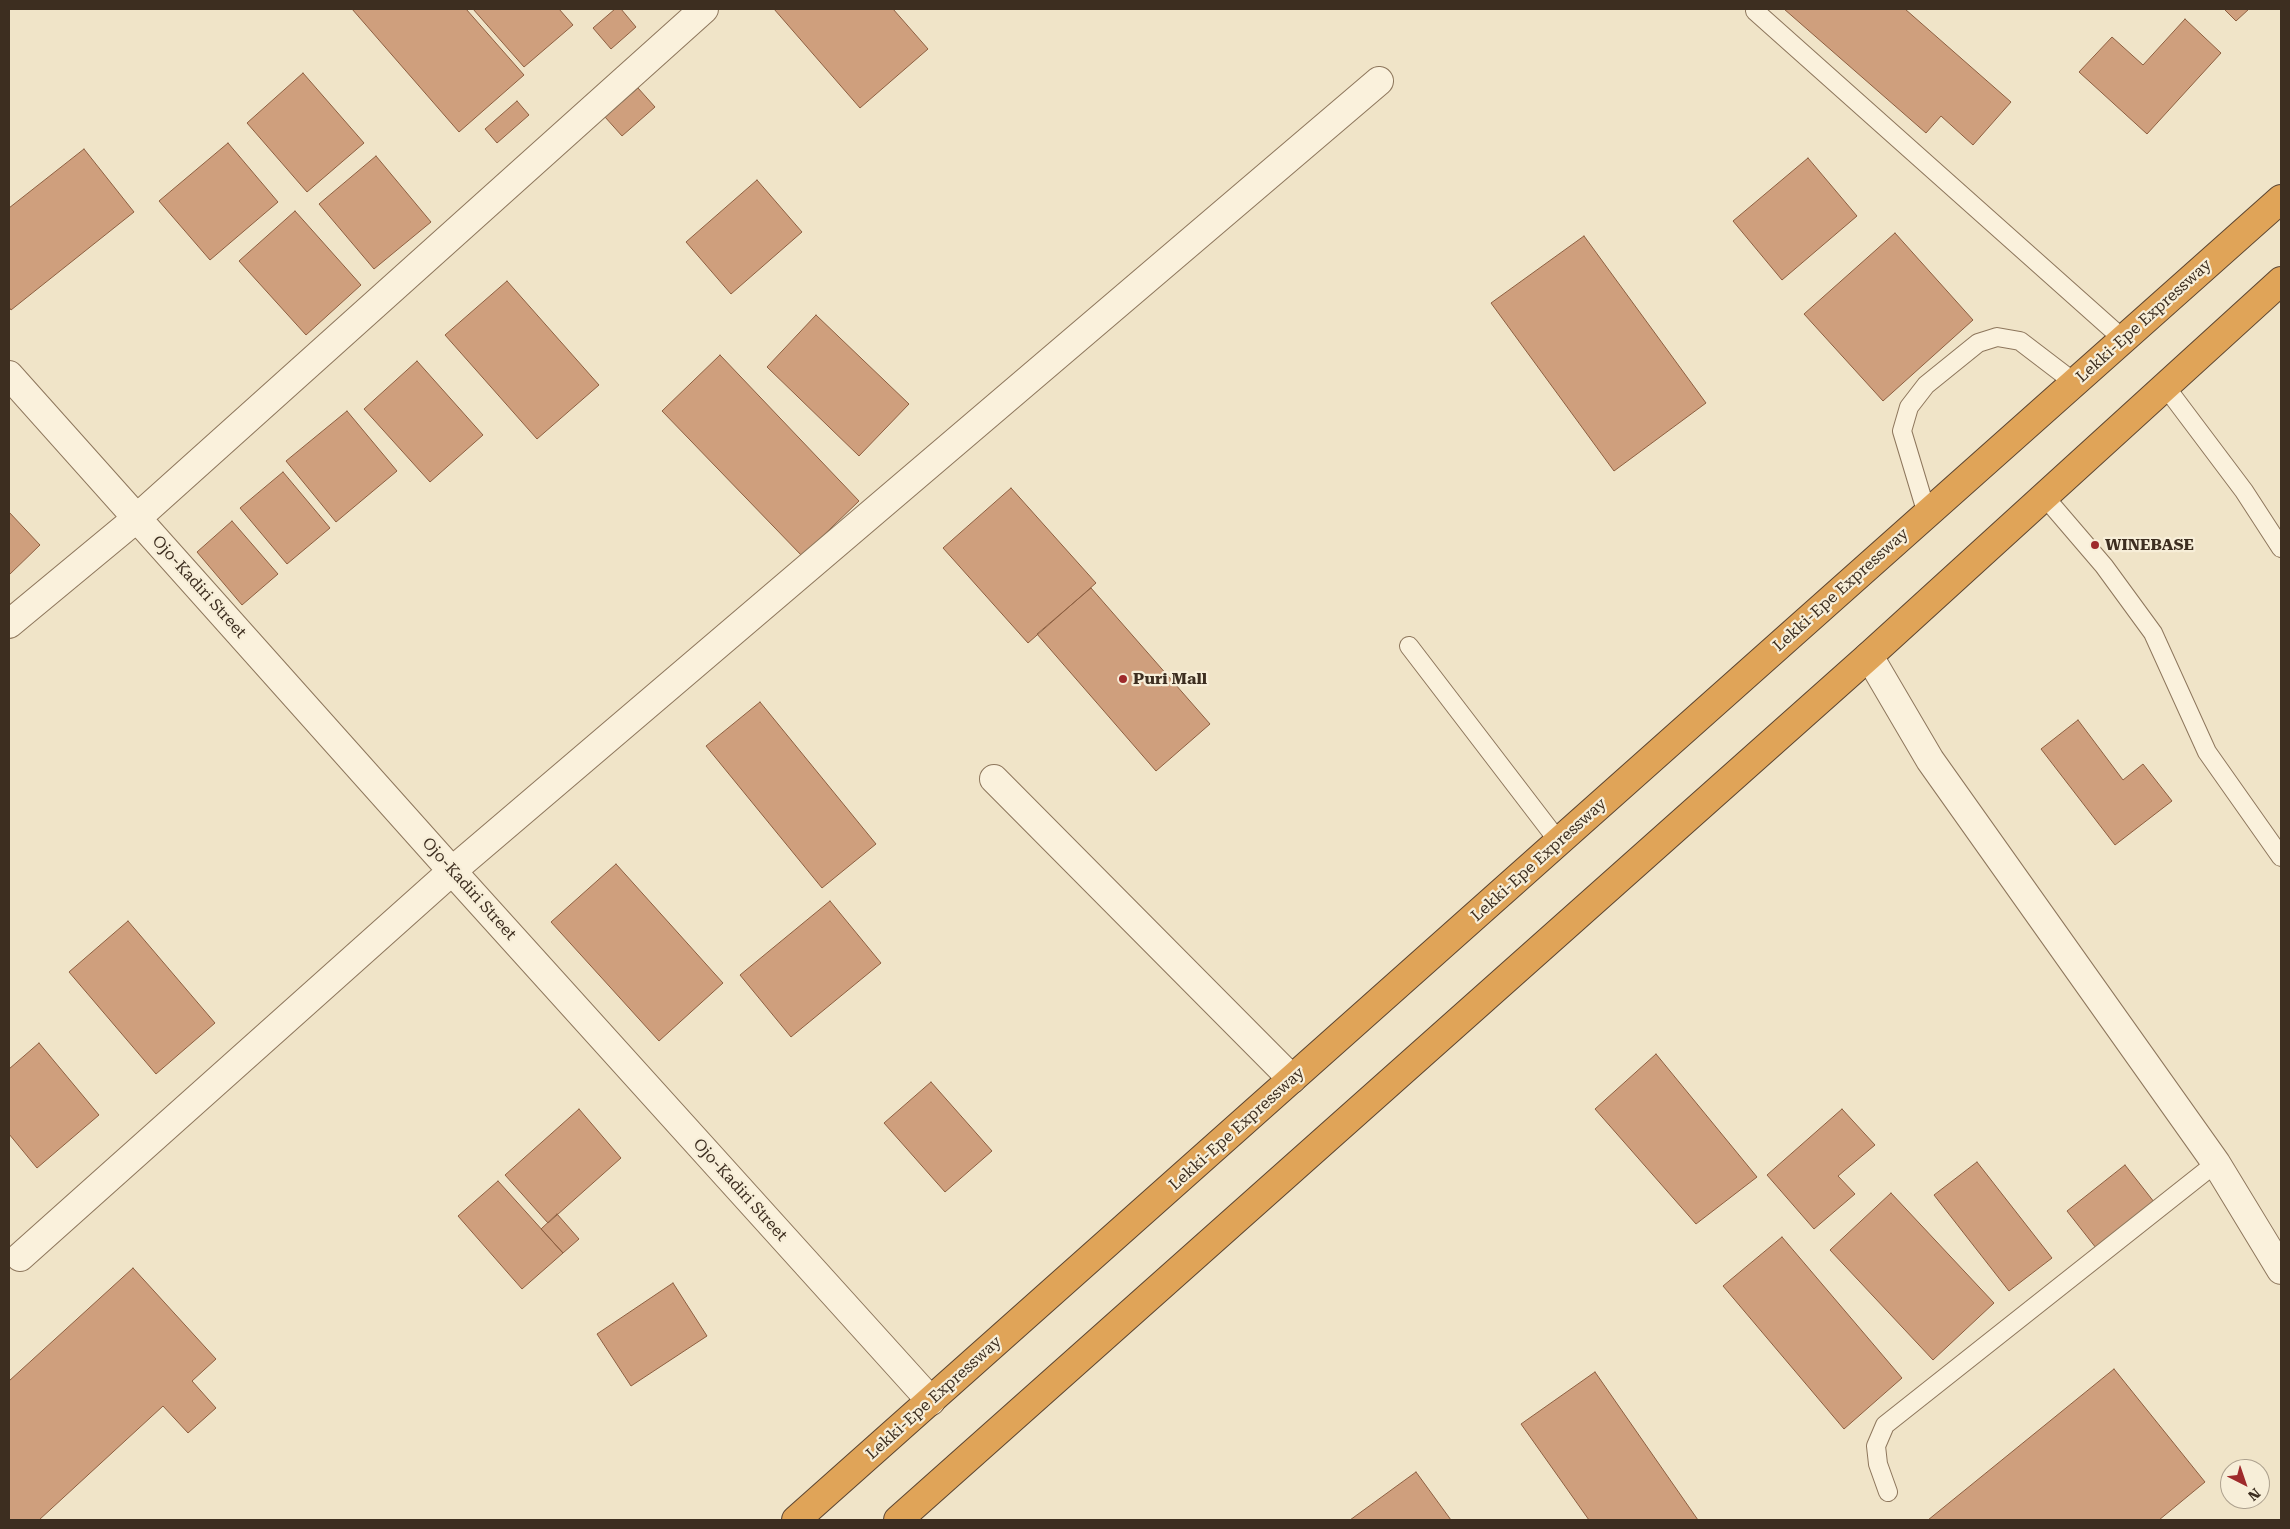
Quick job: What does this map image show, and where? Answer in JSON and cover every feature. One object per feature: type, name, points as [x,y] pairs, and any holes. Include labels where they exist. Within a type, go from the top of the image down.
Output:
[{"type":"highway","name":"Lekki-Epe Expressway","points":[[796,1520],[2281,199]]},
{"type":"highway","points":[[902,1519],[1869,656],[2281,281]]},
{"type":"street","points":[[9,624],[137,518],[704,9]]},
{"type":"street","points":[[20,1257],[452,871],[1379,81]]},
{"type":"street","name":"Ojo-Kadiri Street","points":[[9,375],[452,871],[931,1401]]},
{"type":"street","points":[[1869,656],[1930,760],[2216,1163],[2281,1270]]},
{"type":"street","points":[[994,779],[1292,1079]]},
{"type":"lane","points":[[1755,11],[2123,339]]},
{"type":"lane","points":[[1928,514],[1902,431],[1909,407],[1926,385],[1978,343],[1997,337],[2020,341],[2075,383]]},
{"type":"lane","points":[[2165,386],[2244,491],[2281,548]]},
{"type":"lane","points":[[2044,496],[2104,566],[2153,633],[2207,752],[2281,857]]},
{"type":"lane","points":[[1409,646],[1559,842]]},
{"type":"lane","points":[[1888,1492],[1878,1464],[1876,1446],[1885,1426],[2216,1163]]},
{"type":"building","points":[[352,9],[466,9],[524,75],[459,132]]},
{"type":"building","points":[[473,9],[559,9],[573,25],[524,67]]},
{"type":"building","points":[[615,9],[621,9],[636,27],[611,49],[593,28]]},
{"type":"building","points":[[774,9],[893,9],[928,49],[860,108]]},
{"type":"building","points":[[1784,9],[1905,9],[2011,102],[1973,145],[1941,116],[1926,133]]},
{"type":"building","points":[[2224,9],[2249,9],[2236,21]]},
{"type":"building","points":[[2185,19],[2221,53],[2147,134],[2079,72],[2112,37],[2143,65]]},
{"type":"building","points":[[303,73],[364,143],[307,192],[247,123]]},
{"type":"building","points":[[638,88],[655,107],[622,136],[605,117]]},
{"type":"building","points":[[517,101],[529,115],[497,143],[485,129]]},
{"type":"building","points":[[228,143],[278,202],[210,260],[159,201]]},
{"type":"building","points":[[84,149],[134,212],[11,310],[9,307],[9,208]]},
{"type":"building","points":[[376,156],[431,222],[374,269],[319,204]]},
{"type":"building","points":[[1808,158],[1857,216],[1782,280],[1733,221]]},
{"type":"building","points":[[757,180],[802,232],[731,294],[686,242]]},
{"type":"building","points":[[295,211],[361,285],[306,335],[239,261]]},
{"type":"building","points":[[1895,233],[1973,320],[1883,401],[1804,314]]},
{"type":"building","points":[[1584,236],[1706,403],[1614,471],[1491,303]]},
{"type":"building","points":[[507,281],[599,385],[537,439],[445,335]]},
{"type":"building","points":[[816,315],[909,404],[859,456],[767,367]]},
{"type":"building","points":[[720,355],[859,501],[802,556],[662,411]]},
{"type":"building","points":[[417,361],[483,435],[430,482],[364,409]]},
{"type":"building","points":[[347,411],[397,471],[336,522],[286,461]]},
{"type":"building","points":[[283,472],[330,528],[287,564],[240,508]]},
{"type":"building","points":[[1011,488],[1096,583],[1028,643],[943,548]]},
{"type":"building","points":[[9,512],[40,545],[9,575]]},
{"type":"building","points":[[232,521],[278,574],[242,605],[197,552]]},
{"type":"building","name":"Puri Mall","points":[[1091,588],[1210,724],[1156,771],[1037,634]]},
{"type":"building","points":[[760,702],[876,844],[822,888],[706,746]]},
{"type":"building","points":[[2078,720],[2123,780],[2143,764],[2172,801],[2115,845],[2041,749]]},
{"type":"building","points":[[616,864],[723,983],[659,1041],[551,922]]},
{"type":"building","points":[[830,901],[881,963],[791,1037],[740,975]]},
{"type":"building","points":[[128,921],[215,1023],[156,1074],[69,972]]},
{"type":"building","points":[[39,1043],[99,1115],[37,1168],[9,1134],[9,1069]]},
{"type":"building","points":[[1656,1054],[1757,1177],[1696,1224],[1595,1109]]},
{"type":"building","points":[[931,1082],[992,1151],[945,1192],[884,1123]]},
{"type":"building","points":[[579,1109],[621,1158],[548,1223],[505,1175]]},
{"type":"building","points":[[1842,1109],[1875,1145],[1838,1176],[1855,1194],[1814,1229],[1767,1175]]},
{"type":"building","points":[[1977,1162],[2052,1258],[2009,1291],[1934,1195]]},
{"type":"building","points":[[2125,1165],[2158,1207],[2100,1253],[2067,1211]]},
{"type":"building","points":[[498,1181],[563,1253],[522,1289],[458,1216]]},
{"type":"building","points":[[1891,1193],[1994,1303],[1933,1360],[1830,1250]]},
{"type":"building","points":[[557,1214],[579,1239],[563,1253],[541,1229]]},
{"type":"building","points":[[1782,1237],[1902,1378],[1844,1429],[1723,1286]]},
{"type":"building","points":[[133,1268],[216,1359],[192,1381],[216,1408],[188,1433],[163,1406],[39,1520],[9,1520],[9,1381]]},
{"type":"building","points":[[673,1283],[707,1336],[631,1386],[597,1334]]},
{"type":"building","points":[[2114,1369],[2205,1482],[2159,1520],[1928,1520]]},
{"type":"building","points":[[1595,1372],[1698,1520],[1589,1520],[1521,1424]]},
{"type":"building","points":[[1416,1472],[1451,1520],[1350,1520]]},
{"type":"place","name":"WINEBASE","points":[[2095,545]]},
{"type":"place","name":"Puri Mall","points":[[1123,679]]}]
